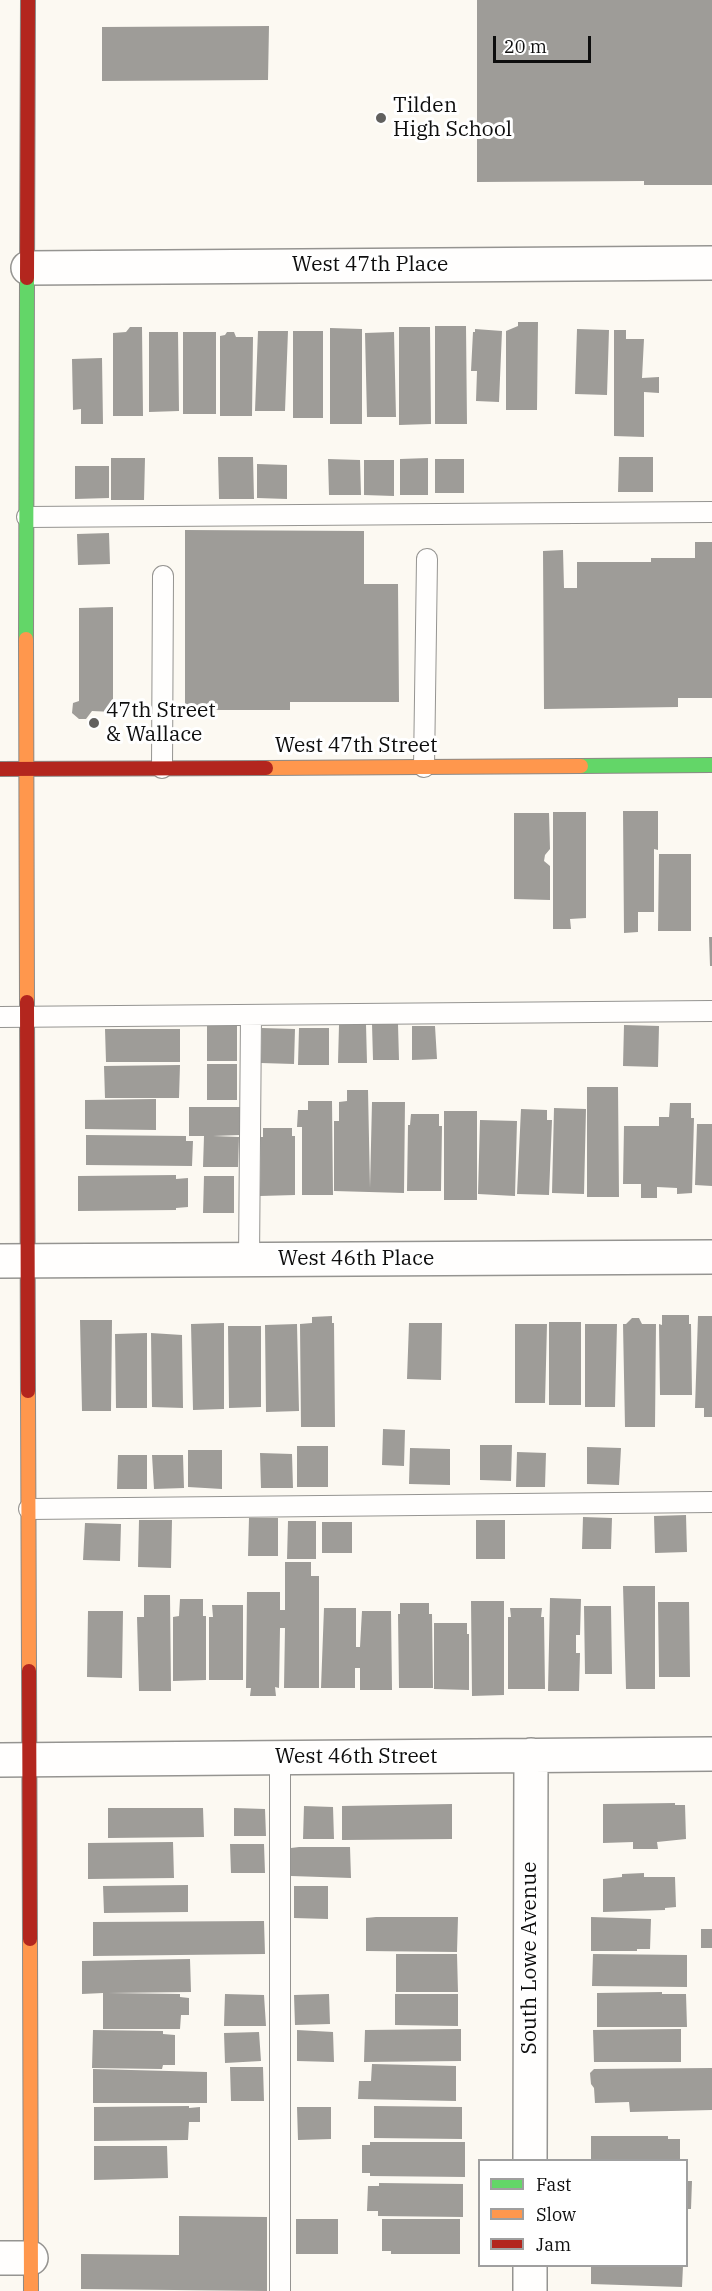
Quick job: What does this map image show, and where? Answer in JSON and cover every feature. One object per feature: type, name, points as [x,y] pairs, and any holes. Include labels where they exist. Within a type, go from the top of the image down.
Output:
[{"type":"street","points":[[28,0],[27,1017],[14,1261],[29,1509],[15,1760],[15,2258],[31,2291]]},
{"type":"street","name":"West 47th Place","points":[[28,268],[712,263]]},
{"type":"street","name":"West 47th Street","points":[[0,769],[712,765]]},
{"type":"street","name":"West 46th Place","points":[[14,1261],[712,1257]]},
{"type":"street","name":"West 46th Street","points":[[15,1760],[712,1754]]},
{"type":"street","name":"South Lowe Avenue","points":[[530,2159],[531,1755]]},
{"type":"street","points":[[530,2267],[530,2291]]},
{"type":"lane","points":[[27,517],[712,512]]},
{"type":"lane","points":[[424,767],[427,559]]},
{"type":"lane","points":[[162,768],[163,576]]},
{"type":"lane","points":[[0,1017],[712,1011]]},
{"type":"lane","points":[[249,1260],[251,1015]]},
{"type":"lane","points":[[29,1509],[712,1502]]},
{"type":"lane","points":[[280,1757],[280,2291]]},
{"type":"building","points":[[477,0],[712,0],[712,185],[644,185],[644,181],[477,182]]},
{"type":"building","points":[[269,26],[268,80],[102,81],[102,27]]},
{"type":"building","points":[[518,322],[538,322],[537,410],[506,410],[506,331],[518,326]]},
{"type":"building","points":[[435,326],[466,326],[467,424],[435,424]]},
{"type":"building","points":[[130,327],[142,327],[143,416],[113,416],[113,333],[126,332]]},
{"type":"building","points":[[399,327],[430,327],[431,424],[399,425]]},
{"type":"building","points":[[330,328],[362,329],[362,424],[330,424]]},
{"type":"building","points":[[475,329],[502,331],[499,402],[476,401],[477,371],[471,371]]},
{"type":"building","points":[[577,329],[609,330],[607,395],[575,394]]},
{"type":"building","points":[[614,330],[626,330],[626,339],[644,339],[642,378],[659,377],[659,393],[644,392],[644,437],[614,436]]},
{"type":"building","points":[[258,331],[288,331],[285,411],[255,411]]},
{"type":"building","points":[[293,331],[323,331],[323,418],[293,418]]},
{"type":"building","points":[[149,332],[178,332],[179,411],[149,412]]},
{"type":"building","points":[[183,332],[216,332],[216,414],[183,414]]},
{"type":"building","points":[[227,332],[234,332],[236,337],[253,337],[252,416],[220,416],[220,336]]},
{"type":"building","points":[[394,332],[396,417],[367,417],[365,333]]},
{"type":"building","points":[[102,358],[103,424],[81,424],[81,409],[73,410],[72,359]]},
{"type":"building","points":[[218,457],[253,457],[254,499],[219,499]]},
{"type":"building","points":[[619,457],[653,457],[653,492],[618,492]]},
{"type":"building","points":[[111,458],[145,458],[144,500],[111,500]]},
{"type":"building","points":[[428,458],[428,495],[400,495],[400,459]]},
{"type":"building","points":[[328,459],[360,460],[361,495],[329,495]]},
{"type":"building","points":[[435,459],[464,459],[464,493],[435,493]]},
{"type":"building","points":[[364,460],[394,460],[394,496],[364,495]]},
{"type":"building","points":[[257,464],[287,465],[287,499],[257,498]]},
{"type":"building","points":[[75,466],[109,466],[109,498],[75,499]]},
{"type":"building","points":[[185,530],[364,531],[364,584],[398,584],[399,702],[290,702],[290,710],[185,710]]},
{"type":"building","points":[[109,533],[110,564],[78,565],[77,534]]},
{"type":"building","points":[[695,542],[712,542],[712,698],[678,698],[678,707],[544,709],[543,551],[563,550],[564,588],[577,588],[577,562],[651,562],[651,558],[695,558]]},
{"type":"building","points":[[113,607],[113,712],[92,711],[86,719],[79,719],[72,713],[73,703],[79,701],[79,608]]},
{"type":"building","points":[[623,811],[658,811],[658,850],[654,849],[654,912],[638,912],[638,932],[624,933]]},
{"type":"building","points":[[553,812],[586,812],[586,918],[570,919],[571,929],[553,929]]},
{"type":"building","points":[[514,813],[549,813],[550,849],[544,861],[550,866],[550,900],[514,899]]},
{"type":"building","points":[[659,854],[691,854],[691,931],[658,931]]},
{"type":"building","points":[[709,937],[712,937],[712,966],[710,966]]},
{"type":"building","points":[[207,1024],[237,1024],[237,1061],[207,1061]]},
{"type":"building","points":[[366,1024],[367,1063],[338,1063],[339,1025]]},
{"type":"building","points":[[372,1024],[398,1024],[399,1060],[373,1060]]},
{"type":"building","points":[[624,1025],[659,1026],[658,1067],[623,1066]]},
{"type":"building","points":[[412,1026],[435,1026],[437,1059],[412,1060]]},
{"type":"building","points":[[262,1028],[295,1029],[294,1064],[261,1063]]},
{"type":"building","points":[[299,1028],[329,1028],[329,1065],[298,1065]]},
{"type":"building","points":[[105,1029],[180,1029],[180,1062],[106,1062]]},
{"type":"building","points":[[207,1064],[237,1064],[237,1100],[207,1100]]},
{"type":"building","points":[[180,1065],[179,1098],[105,1098],[104,1066]]},
{"type":"building","points":[[587,1087],[618,1087],[619,1197],[587,1197]]},
{"type":"building","points":[[347,1090],[368,1090],[370,1188],[372,1102],[405,1102],[404,1193],[334,1191],[334,1121],[339,1121],[339,1102],[347,1101]]},
{"type":"building","points":[[156,1099],[156,1130],[85,1129],[85,1100]]},
{"type":"building","points":[[308,1101],[332,1101],[333,1195],[302,1195],[302,1127],[297,1127],[298,1110],[308,1110]]},
{"type":"building","points":[[670,1103],[691,1103],[691,1118],[694,1118],[692,1193],[677,1194],[677,1188],[657,1187],[657,1198],[641,1198],[641,1184],[623,1184],[624,1126],[659,1126],[659,1117],[669,1117]]},
{"type":"building","points":[[189,1107],[240,1107],[240,1135],[213,1136],[239,1137],[238,1167],[203,1167],[204,1136],[189,1136]]},
{"type":"building","points":[[554,1108],[586,1109],[584,1194],[552,1193]]},
{"type":"building","points":[[521,1109],[547,1110],[547,1120],[552,1120],[549,1195],[517,1194]]},
{"type":"building","points":[[444,1111],[477,1111],[477,1200],[444,1200]]},
{"type":"building","points":[[411,1114],[439,1114],[439,1126],[442,1126],[441,1191],[407,1191],[408,1125],[410,1125]]},
{"type":"building","points":[[480,1120],[517,1121],[515,1196],[478,1194]]},
{"type":"building","points":[[697,1124],[712,1124],[712,1186],[695,1185]]},
{"type":"building","points":[[263,1128],[292,1128],[292,1136],[295,1136],[295,1195],[260,1196]]},
{"type":"building","points":[[86,1135],[186,1136],[186,1141],[193,1141],[192,1166],[86,1165]]},
{"type":"building","points":[[176,1175],[176,1179],[188,1178],[188,1207],[176,1208],[176,1210],[78,1211],[78,1176]]},
{"type":"building","points":[[204,1176],[234,1176],[234,1213],[203,1213]]},
{"type":"building","points":[[662,1315],[689,1315],[692,1395],[660,1395],[659,1324],[662,1325]]},
{"type":"building","points":[[332,1316],[332,1323],[334,1323],[335,1427],[301,1427],[300,1324],[312,1323],[312,1317]]},
{"type":"building","points":[[698,1316],[712,1316],[712,1417],[704,1417],[704,1408],[695,1408]]},
{"type":"building","points":[[632,1318],[639,1318],[642,1324],[656,1324],[655,1427],[625,1427],[623,1324]]},
{"type":"building","points":[[80,1320],[112,1320],[111,1411],[82,1411]]},
{"type":"building","points":[[549,1322],[581,1322],[581,1405],[549,1405]]},
{"type":"building","points":[[224,1323],[224,1409],[193,1410],[191,1324]]},
{"type":"building","points":[[409,1323],[442,1323],[441,1380],[407,1379]]},
{"type":"building","points":[[297,1324],[299,1411],[266,1412],[265,1325]]},
{"type":"building","points":[[515,1324],[547,1324],[545,1403],[515,1403]]},
{"type":"building","points":[[585,1324],[617,1324],[615,1407],[585,1407]]},
{"type":"building","points":[[228,1326],[261,1326],[261,1407],[229,1408]]},
{"type":"building","points":[[147,1333],[147,1408],[116,1408],[115,1334]]},
{"type":"building","points":[[151,1333],[182,1335],[183,1408],[152,1407]]},
{"type":"building","points":[[383,1429],[405,1430],[404,1466],[382,1465]]},
{"type":"building","points":[[480,1445],[512,1445],[511,1481],[480,1480]]},
{"type":"building","points":[[297,1446],[328,1446],[328,1487],[297,1487]]},
{"type":"building","points":[[587,1447],[621,1448],[619,1485],[587,1484]]},
{"type":"building","points":[[410,1448],[450,1449],[450,1485],[409,1484]]},
{"type":"building","points":[[188,1450],[222,1450],[222,1489],[188,1487]]},
{"type":"building","points":[[517,1452],[546,1453],[545,1487],[516,1487]]},
{"type":"building","points":[[260,1453],[292,1454],[293,1488],[261,1488]]},
{"type":"building","points":[[118,1455],[147,1455],[147,1489],[117,1489]]},
{"type":"building","points":[[152,1455],[183,1455],[184,1488],[154,1489]]},
{"type":"building","points":[[686,1515],[687,1552],[655,1553],[654,1516]]},
{"type":"building","points":[[583,1517],[612,1518],[611,1549],[582,1549]]},
{"type":"building","points":[[249,1518],[278,1518],[278,1556],[248,1556]]},
{"type":"building","points":[[139,1520],[172,1520],[171,1568],[138,1567]]},
{"type":"building","points":[[476,1520],[505,1520],[505,1559],[476,1559]]},
{"type":"building","points":[[288,1521],[316,1521],[316,1559],[287,1559]]},
{"type":"building","points":[[322,1522],[352,1522],[352,1553],[322,1553]]},
{"type":"building","points":[[85,1523],[121,1524],[120,1561],[83,1560]]},
{"type":"building","points":[[285,1562],[311,1562],[311,1576],[319,1576],[319,1688],[284,1688],[285,1628],[280,1628],[279,1688],[275,1687],[276,1696],[250,1696],[251,1688],[246,1688],[247,1592],[280,1592],[280,1610],[285,1610]]},
{"type":"building","points":[[623,1586],[655,1586],[655,1689],[626,1689]]},
{"type":"building","points":[[144,1595],[170,1595],[171,1691],[139,1691],[137,1617],[144,1617]]},
{"type":"building","points":[[550,1598],[581,1599],[580,1635],[576,1635],[576,1653],[580,1653],[579,1691],[548,1691]]},
{"type":"building","points":[[180,1599],[203,1599],[203,1616],[206,1616],[206,1680],[173,1681],[173,1617],[179,1616]]},
{"type":"building","points":[[471,1601],[504,1601],[504,1695],[472,1696]]},
{"type":"building","points":[[658,1602],[689,1602],[690,1677],[659,1677]]},
{"type":"building","points":[[400,1603],[429,1603],[429,1614],[432,1614],[433,1688],[399,1688],[398,1614],[400,1614]]},
{"type":"building","points":[[212,1605],[243,1605],[243,1680],[209,1680],[209,1617],[213,1617]]},
{"type":"building","points":[[584,1606],[611,1606],[612,1674],[585,1674]]},
{"type":"building","points":[[324,1608],[356,1608],[356,1647],[360,1647],[362,1611],[391,1611],[392,1690],[360,1690],[360,1668],[355,1668],[355,1688],[321,1688]]},
{"type":"building","points":[[510,1608],[542,1608],[545,1689],[508,1689]]},
{"type":"building","points":[[88,1611],[123,1611],[122,1678],[87,1677]]},
{"type":"building","points":[[434,1623],[467,1623],[469,1690],[434,1689]]},
{"type":"building","points":[[675,1803],[675,1805],[685,1805],[686,1839],[657,1842],[658,1849],[633,1849],[633,1842],[603,1843],[603,1804]]},
{"type":"building","points":[[452,1804],[452,1839],[342,1840],[342,1806]]},
{"type":"building","points":[[304,1806],[333,1807],[334,1839],[303,1839]]},
{"type":"building","points":[[108,1808],[203,1808],[204,1837],[108,1838]]},
{"type":"building","points":[[234,1808],[265,1809],[266,1836],[234,1836]]},
{"type":"building","points":[[173,1842],[174,1878],[88,1879],[88,1843]]},
{"type":"building","points":[[230,1844],[264,1844],[265,1873],[231,1873]]},
{"type":"building","points":[[350,1847],[351,1878],[291,1876],[291,1848]]},
{"type":"building","points":[[644,1873],[644,1877],[675,1877],[676,1907],[665,1908],[665,1910],[603,1912],[603,1879],[622,1877],[622,1874]]},
{"type":"building","points":[[188,1885],[188,1912],[104,1913],[103,1886]]},
{"type":"building","points":[[294,1886],[328,1886],[328,1919],[294,1918]]},
{"type":"building","points":[[458,1917],[457,1952],[366,1951],[366,1918]]},
{"type":"building","points":[[591,1917],[651,1919],[650,1949],[591,1951]]},
{"type":"building","points":[[264,1921],[265,1954],[93,1956],[93,1922]]},
{"type":"building","points":[[701,1929],[712,1929],[712,1948],[701,1948]]},
{"type":"building","points":[[396,1954],[457,1954],[458,1992],[396,1992]]},
{"type":"building","points":[[593,1954],[687,1955],[687,1987],[592,1986]]},
{"type":"building","points":[[190,1959],[191,1992],[108,1993],[180,1994],[180,1997],[189,1998],[189,2015],[181,2015],[180,2029],[103,2029],[103,1993],[82,1994],[82,1961]]},
{"type":"building","points":[[662,1992],[662,1994],[686,1994],[687,2027],[597,2027],[597,1993]]},
{"type":"building","points":[[225,1994],[264,1995],[266,2026],[224,2026]]},
{"type":"building","points":[[329,1994],[330,2024],[295,2025],[294,1995]]},
{"type":"building","points":[[395,1994],[458,1994],[458,2026],[395,2025]]},
{"type":"building","points":[[461,2029],[461,2061],[364,2062],[365,2030]]},
{"type":"building","points":[[681,2029],[681,2062],[594,2062],[593,2030]]},
{"type":"building","points":[[93,2030],[163,2031],[163,2034],[175,2035],[175,2065],[163,2065],[162,2069],[92,2068]]},
{"type":"building","points":[[297,2030],[333,2032],[334,2062],[297,2061]]},
{"type":"building","points":[[259,2032],[261,2061],[225,2063],[224,2033]]},
{"type":"building","points":[[372,2064],[456,2066],[456,2101],[358,2099],[359,2081],[371,2081]]},
{"type":"building","points":[[230,2067],[263,2067],[264,2101],[231,2101]]},
{"type":"building","points":[[712,2068],[712,2110],[630,2112],[629,2102],[595,2103],[590,2073],[594,2069]]},
{"type":"building","points":[[93,2069],[207,2072],[207,2103],[93,2103]]},
{"type":"building","points":[[189,2106],[189,2108],[200,2107],[200,2122],[189,2122],[188,2140],[94,2141],[94,2107]]},
{"type":"building","points":[[374,2106],[462,2107],[462,2139],[374,2138]]},
{"type":"building","points":[[297,2107],[331,2107],[331,2139],[298,2140]]},
{"type":"building","points":[[591,2136],[668,2136],[668,2139],[680,2139],[680,2159],[591,2159]]},
{"type":"building","points":[[370,2142],[465,2142],[465,2177],[370,2176],[370,2173],[362,2173],[362,2145],[370,2145]]},
{"type":"building","points":[[94,2146],[167,2146],[168,2178],[94,2180]]},
{"type":"building","points":[[688,2181],[692,2181],[691,2209],[688,2209]]},
{"type":"building","points":[[379,2183],[463,2184],[463,2217],[378,2216],[378,2211],[367,2211],[368,2186],[379,2186]]},
{"type":"building","points":[[179,2216],[267,2217],[267,2291],[81,2289],[81,2254],[179,2255]]},
{"type":"building","points":[[296,2219],[338,2219],[338,2254],[296,2254]]},
{"type":"building","points":[[382,2219],[460,2219],[460,2254],[391,2254],[391,2251],[382,2251]]},
{"type":"building","points":[[591,2267],[683,2267],[682,2287],[591,2284]]},
{"type":"traffic: fast","points":[[26,639],[27,278]]},
{"type":"traffic: fast","points":[[581,766],[712,765]]},
{"type":"traffic: slow","points":[[26,639],[27,1002]]},
{"type":"traffic: slow","points":[[266,768],[581,766]]},
{"type":"traffic: slow","points":[[28,1391],[29,1671]]},
{"type":"traffic: slow","points":[[30,1939],[31,2291]]},
{"type":"traffic: jam","points":[[27,278],[28,0]]},
{"type":"traffic: jam","points":[[0,769],[266,768]]},
{"type":"traffic: jam","points":[[27,1002],[28,1391]]},
{"type":"traffic: jam","points":[[29,1671],[30,1939]]},
{"type":"place","name":"Tilden High School","points":[[381,118]]},
{"type":"place","name":"47th Street & Wallace","points":[[94,723]]}]
